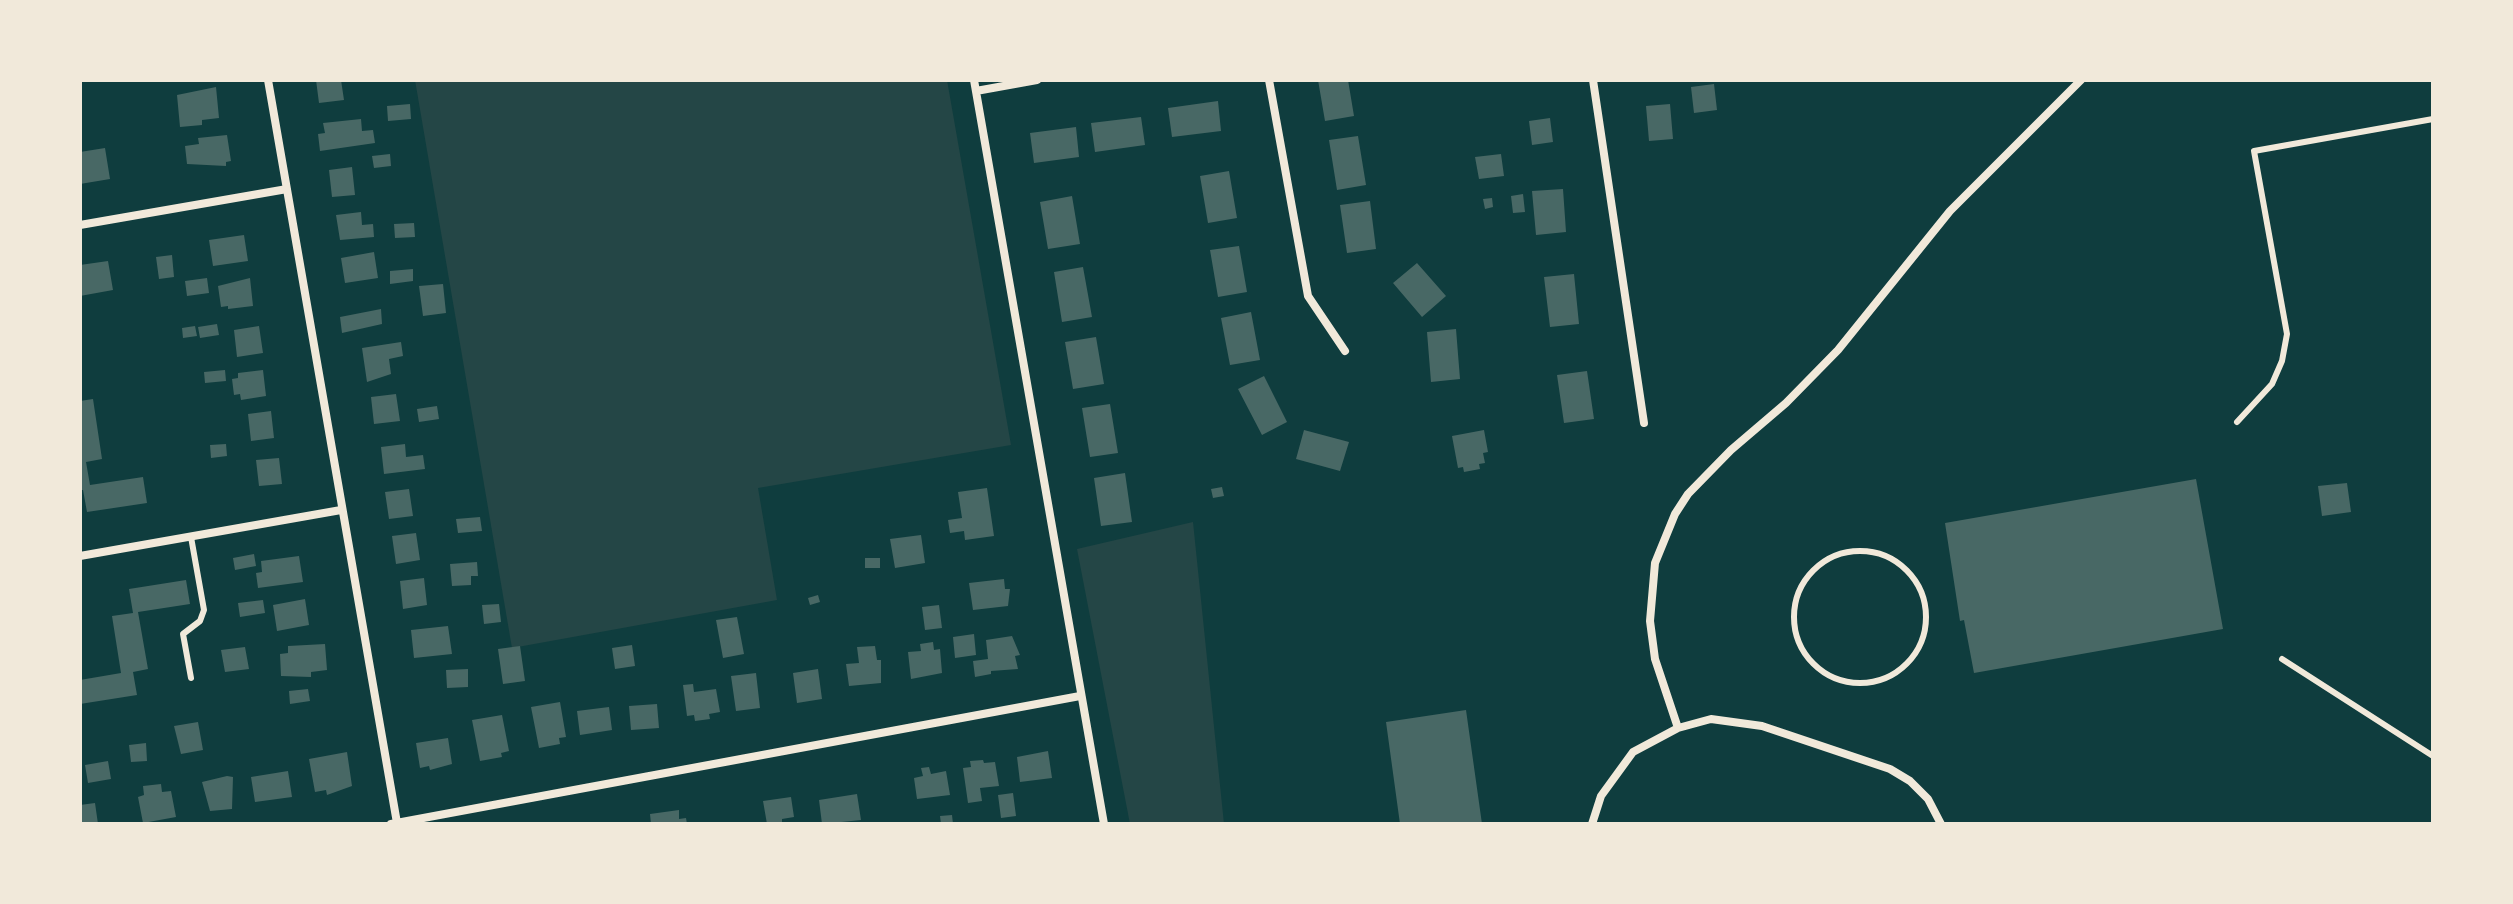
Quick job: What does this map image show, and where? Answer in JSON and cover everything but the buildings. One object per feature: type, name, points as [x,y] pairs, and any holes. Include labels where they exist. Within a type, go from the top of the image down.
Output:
[{"type":"street","points":[[268,80],[394,824],[1080,696]]},
{"type":"street","points":[[974,80],[1104,824]]},
{"type":"street","points":[[976,91],[1037,80]]},
{"type":"street","points":[[1269,80],[1308,296],[1345,351]]},
{"type":"street","points":[[1593,80],[1644,423]]},
{"type":"street","points":[[1678,728],[1655,659],[1650,621],[1655,563],[1675,514],[1688,494],[1731,450],[1838,350],[1950,211],[2081,80]]},
{"type":"street","points":[[80,225],[287,189]]},
{"type":"street","points":[[80,556],[341,510]]},
{"type":"street","points":[[1592,824],[1601,796],[1633,752],[1678,728],[1711,719],[1744,722],[1890,769],[1910,781],[1928,799],[1941,824]]},
{"type":"lane","points":[[2237,422],[2272,384],[2282,361],[2287,334],[2254,151],[2433,119]]},
{"type":"lane","points":[[191,537],[204,610],[200,621],[183,634],[191,678]]},
{"type":"lane","points":[[1861,550],[1880,553],[1899,563],[1914,577],[1924,596],[1926,627],[1914,656],[1900,671],[1864,684],[1844,682],[1826,675],[1800,647],[1793,610],[1798,591],[1821,562],[1841,553],[1861,550]]},
{"type":"lane","points":[[2282,659],[2433,756]]},
{"type":"shaded area","points":[[415,80],[947,80],[1011,445],[758,488],[777,600],[512,648]]},
{"type":"shaded area","points":[[1193,522],[1224,824],[1130,824],[1077,549]]}]
